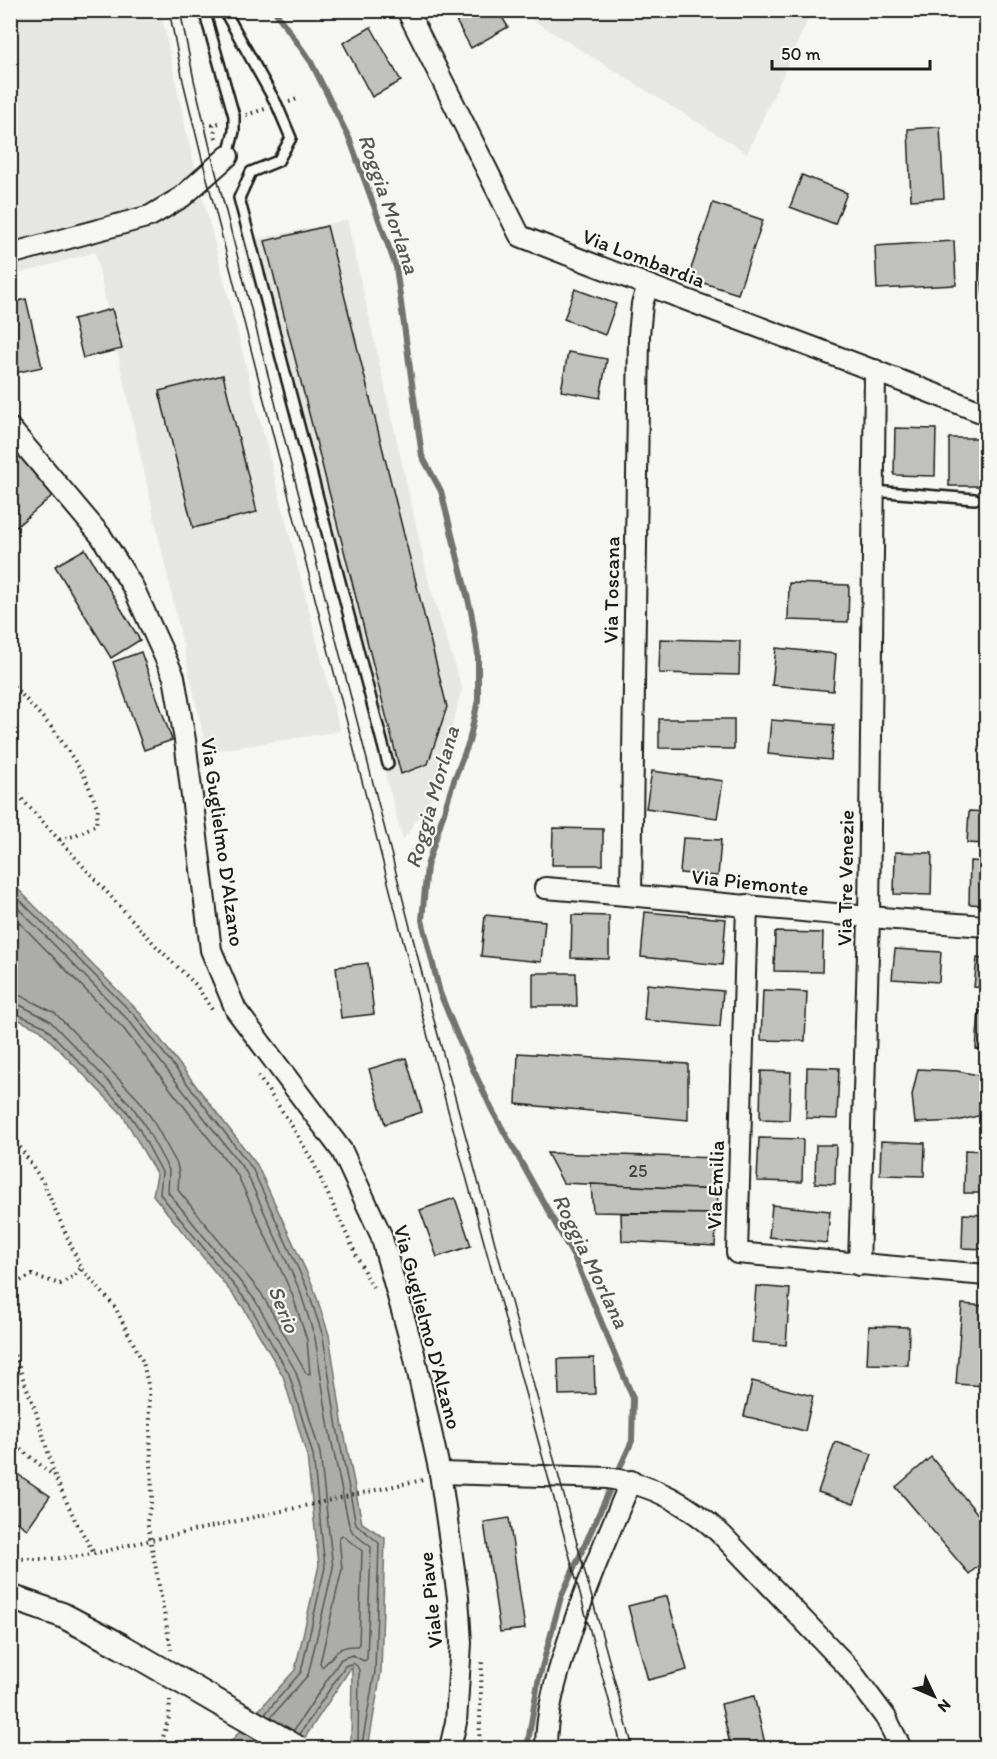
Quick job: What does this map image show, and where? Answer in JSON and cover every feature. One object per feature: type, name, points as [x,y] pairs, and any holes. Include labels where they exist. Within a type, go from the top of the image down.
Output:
[{"type":"street","name":"Via Lombardia","points":[[407,10],[520,236],[987,414]]},
{"type":"street","points":[[10,255],[150,216],[182,197],[228,156]]},
{"type":"street","name":"Via Toscana","points":[[630,895],[639,335],[642,304],[648,286]]},
{"type":"street","name":"Via Tre Venezie","points":[[859,1265],[868,918],[875,370]]},
{"type":"street","name":"Via Guglielmo D'Alzano","points":[[10,429],[100,536],[134,587],[174,677],[185,740],[211,950],[236,1010],[342,1151],[381,1235],[414,1354],[431,1471]]},
{"type":"street","name":"Via Piemonte","points":[[545,888],[747,904],[868,918],[987,926]]},
{"type":"street","name":"Via Emilia","points":[[747,904],[737,1253],[987,1275]]},
{"type":"street","points":[[431,1471],[608,1478],[631,1481],[674,1499],[722,1535],[855,1675],[886,1719],[901,1749]]},
{"type":"street","name":"Viale Piave","points":[[431,1471],[458,1597],[460,1632],[456,1722],[450,1749]]},
{"type":"street","points":[[546,1749],[552,1701],[570,1633],[631,1481]]},
{"type":"street","points":[[10,1588],[119,1645],[297,1749]]},
{"type":"street","points":[[10,1597],[62,1615]]},
{"type":"street","name":"Viale Piave","points":[[456,1722],[460,1749]]},
{"type":"lane","points":[[204,10],[234,116],[234,131],[228,156]]},
{"type":"lane","points":[[224,10],[277,105],[291,138],[278,161],[251,172],[238,198],[388,764]]},
{"type":"lane","points":[[873,491],[975,500]]},
{"type":"path","points":[[10,682],[54,730],[84,775],[98,809],[96,825],[74,836],[58,840]]},
{"type":"path","points":[[10,786],[156,946],[196,986],[216,1015]]},
{"type":"path","points":[[255,1072],[289,1121],[312,1160],[367,1278],[379,1295]]},
{"type":"path","points":[[10,1132],[44,1182],[81,1268],[115,1307],[143,1362],[149,1389],[152,1498],[147,1521],[171,1650],[171,1661]]},
{"type":"path","points":[[10,1286],[32,1275],[60,1284],[75,1276],[81,1268]]},
{"type":"path","points":[[10,1344],[36,1412],[55,1476],[75,1520],[95,1555]]},
{"type":"path","points":[[10,1444],[23,1450],[55,1476]]},
{"type":"path","points":[[10,1557],[40,1560],[95,1555],[129,1545],[423,1480],[431,1471]]},
{"type":"path","points":[[160,1749],[169,1717],[170,1695]]},
{"type":"shaded area","points":[[812,10],[747,153],[531,19],[532,11]]},
{"type":"shaded area","points":[[11,11],[161,11],[188,140],[340,731],[207,752],[95,252],[11,276]]},
{"type":"shaded area","points":[[347,220],[430,587],[462,688],[435,792],[403,840],[242,242]]},
{"type":"water","name":"Serio","points":[[10,881],[140,1013],[257,1165],[313,1286],[329,1335],[343,1427],[362,1523],[385,1538],[381,1672],[368,1748],[349,1748],[351,1743],[352,1666],[298,1748],[225,1748],[295,1670],[319,1565],[307,1456],[283,1376],[243,1307],[153,1195],[157,1175],[122,1114],[40,1030],[11,1016]]},
{"type":"building","points":[[450,10],[498,10],[508,27],[471,48]]},
{"type":"building","points":[[371,27],[401,81],[372,97],[343,43]]},
{"type":"building","points":[[979,88],[986,88],[986,125],[981,126]]},
{"type":"building","points":[[940,127],[944,198],[911,200],[908,129]]},
{"type":"building","points":[[802,175],[847,193],[835,224],[790,207]]},
{"type":"building","points":[[713,203],[763,220],[738,294],[688,278]]},
{"type":"building","points":[[327,226],[447,707],[428,764],[401,774],[265,241]]},
{"type":"building","points":[[954,241],[956,285],[877,289],[875,246]]},
{"type":"building","points":[[986,250],[986,295],[983,295],[980,251]]},
{"type":"building","points":[[575,289],[616,304],[605,335],[564,319]]},
{"type":"building","points":[[26,299],[42,367],[10,374],[10,303]]},
{"type":"building","points":[[112,309],[122,349],[83,358],[73,319]]},
{"type":"building","points":[[568,352],[607,359],[600,398],[561,391]]},
{"type":"building","points":[[223,375],[257,512],[193,528],[159,391]]},
{"type":"building","points":[[895,428],[936,429],[935,476],[894,475]]},
{"type":"building","points":[[949,438],[986,438],[986,486],[949,486]]},
{"type":"building","points":[[10,445],[53,495],[16,527],[10,521]]},
{"type":"building","points":[[85,549],[140,640],[111,658],[55,566]]},
{"type":"building","points":[[789,583],[849,585],[848,622],[788,620]]},
{"type":"building","points":[[660,639],[740,641],[739,675],[659,673]]},
{"type":"building","points":[[776,648],[836,654],[833,691],[772,685]]},
{"type":"building","points":[[141,652],[172,740],[144,750],[113,662]]},
{"type":"building","points":[[659,719],[734,719],[734,749],[659,748]]},
{"type":"building","points":[[771,720],[834,725],[831,760],[768,754]]},
{"type":"building","points":[[652,771],[723,781],[717,818],[646,808]]},
{"type":"building","points":[[969,811],[986,812],[986,844],[967,843]]},
{"type":"building","points":[[553,828],[603,829],[603,865],[552,865]]},
{"type":"building","points":[[683,838],[721,840],[718,876],[680,873]]},
{"type":"building","points":[[895,852],[932,853],[931,895],[894,894]]},
{"type":"building","points":[[970,861],[986,862],[986,905],[969,904]]},
{"type":"building","points":[[645,912],[726,919],[722,965],[641,957]]},
{"type":"building","points":[[485,915],[545,921],[541,962],[481,956]]},
{"type":"building","points":[[572,915],[609,916],[609,959],[571,958]]},
{"type":"building","points":[[775,932],[823,933],[822,972],[774,971]]},
{"type":"building","points":[[895,949],[941,952],[939,982],[892,979]]},
{"type":"building","points":[[977,958],[986,959],[986,988],[974,987]]},
{"type":"building","points":[[368,963],[374,1014],[341,1018],[336,967]]},
{"type":"building","points":[[533,973],[576,973],[577,1006],[533,1006]]},
{"type":"building","points":[[647,984],[723,991],[720,1027],[644,1020]]},
{"type":"building","points":[[763,990],[807,992],[805,1041],[761,1040]]},
{"type":"building","points":[[979,1011],[986,1012],[986,1050],[976,1049]]},
{"type":"building","points":[[518,1053],[688,1064],[688,1120],[516,1104]]},
{"type":"building","points":[[406,1058],[422,1112],[385,1124],[369,1069]]},
{"type":"building","points":[[807,1067],[839,1068],[837,1119],[806,1118]]},
{"type":"building","points":[[918,1069],[957,1071],[986,1079],[986,1114],[957,1121],[915,1123],[912,1095]]},
{"type":"building","points":[[761,1071],[791,1072],[789,1120],[760,1119]]},
{"type":"building","points":[[759,1138],[803,1139],[802,1182],[757,1181]]},
{"type":"building","points":[[881,1141],[925,1143],[924,1176],[880,1175]]},
{"type":"building","points":[[816,1145],[836,1145],[835,1184],[815,1183]]},
{"type":"building","points":[[965,1150],[986,1151],[986,1193],[964,1193]]},
{"type":"building","points":[[547,1153],[720,1158],[718,1190],[563,1183]]},
{"type":"building","points":[[591,1184],[718,1190],[717,1214],[593,1212]]},
{"type":"building","points":[[455,1198],[471,1246],[437,1257],[420,1210]]},
{"type":"building","points":[[772,1205],[830,1211],[827,1243],[769,1237]]},
{"type":"building","points":[[621,1213],[717,1214],[715,1246],[622,1241]]},
{"type":"building","points":[[963,1214],[986,1215],[986,1249],[962,1248]]},
{"type":"building","points":[[756,1286],[790,1289],[786,1345],[752,1342]]},
{"type":"building","points":[[962,1304],[986,1306],[986,1386],[956,1384]]},
{"type":"building","points":[[869,1326],[909,1327],[908,1365],[867,1364]]},
{"type":"building","points":[[594,1358],[595,1394],[559,1395],[558,1359]]},
{"type":"building","points":[[752,1381],[813,1396],[805,1431],[744,1416]]},
{"type":"building","points":[[835,1442],[872,1454],[854,1504],[818,1492]]},
{"type":"building","points":[[931,1457],[986,1524],[986,1559],[969,1574],[896,1487]]},
{"type":"building","points":[[10,1469],[50,1496],[27,1529],[10,1517]]},
{"type":"building","points":[[509,1518],[525,1629],[500,1632],[484,1522]]},
{"type":"building","points":[[667,1596],[687,1670],[648,1680],[628,1606]]},
{"type":"building","points":[[754,1696],[766,1748],[709,1748],[730,1744],[721,1704]]},
{"type":"waterway","name":"Roggia Morlana","points":[[274,10],[311,62],[350,140],[396,267],[422,456],[441,491],[471,611],[478,654],[478,700],[469,742],[454,780],[427,866],[422,920],[440,993],[492,1110],[575,1259],[633,1398],[632,1441],[561,1597],[538,1682],[527,1748]]},
{"type":"tram line","points":[[169,10],[201,155],[425,1026],[622,1748]]},
{"type":"tram line","points":[[180,10],[215,169],[435,1024],[633,1748]]}]
